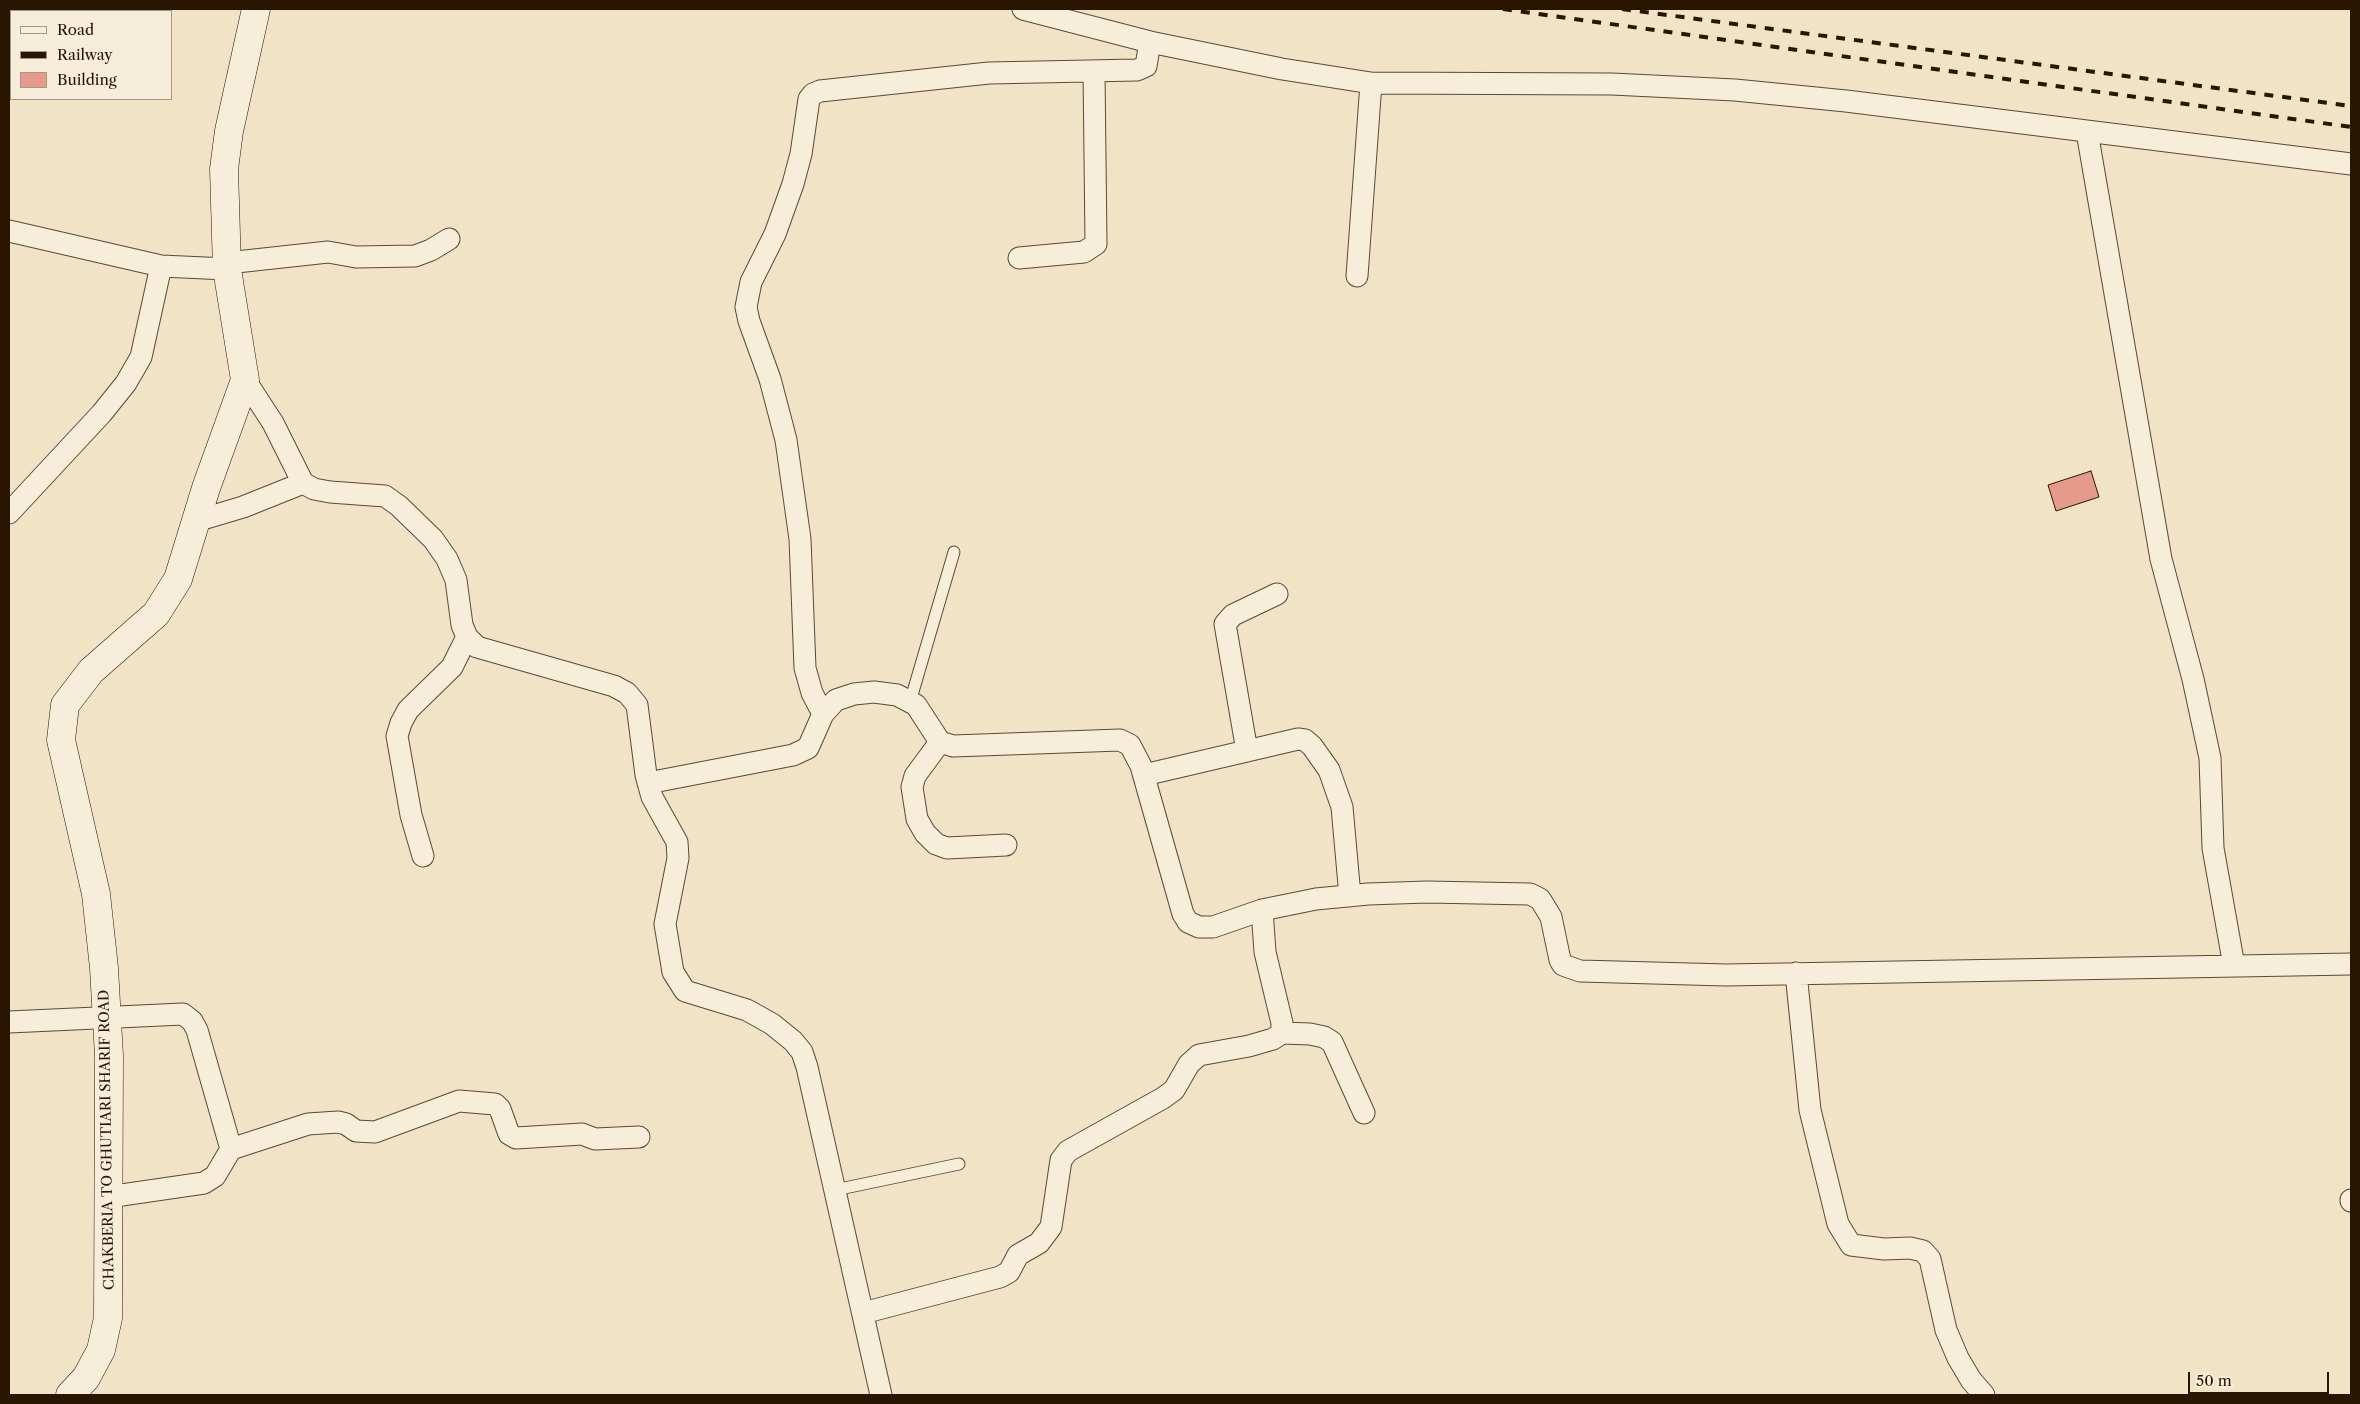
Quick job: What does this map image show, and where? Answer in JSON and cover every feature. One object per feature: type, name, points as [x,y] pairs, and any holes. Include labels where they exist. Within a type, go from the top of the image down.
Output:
[{"type":"main road","name":"CHAKBERIA TO GHUTIARI SHARIF ROAD","points":[[70,1395],[86,1378],[102,1350],[108,1318],[107,1018],[96,894],[60,740],[65,705],[91,671],[156,614],[178,579],[245,380],[227,266],[224,169],[229,131],[256,9]]},
{"type":"street","points":[[1023,9],[1150,42],[1282,69],[1371,83],[1462,85],[1612,84],[1735,90],[1856,102],[2351,164]]},
{"type":"street","points":[[823,714],[812,694],[805,668],[800,539],[786,440],[770,379],[749,321],[746,307],[751,282],[778,225],[793,184],[801,154],[809,99],[820,90],[989,73],[1143,69],[1146,66],[1150,42]]},
{"type":"street","points":[[1019,258],[1084,252],[1096,244],[1094,71]]},
{"type":"street","points":[[1357,276],[1371,83]]},
{"type":"street","points":[[2087,132],[2161,559],[2193,679],[2210,758],[2213,848],[2234,966]]},
{"type":"street","points":[[9,232],[161,266],[227,266],[328,252],[356,257],[415,256],[431,250],[449,239]]},
{"type":"street","points":[[9,513],[102,413],[126,383],[141,357],[161,266]]},
{"type":"street","points":[[245,380],[273,423],[303,483],[314,489],[330,492],[385,496],[399,506],[433,539],[447,559],[456,580],[462,625],[467,637],[477,647],[614,686],[627,694],[637,705],[648,783],[652,797],[677,842],[678,858],[665,924],[677,981],[685,991],[694,996],[747,1010],[772,1024],[793,1041],[802,1052],[807,1067],[881,1395]]},
{"type":"street","points":[[196,521],[243,508],[303,483]]},
{"type":"street","points":[[1247,751],[1224,629],[1225,624],[1233,615],[1277,594]]},
{"type":"street","points":[[423,856],[411,816],[397,736],[408,710],[452,667],[467,637]]},
{"type":"street","points":[[648,783],[802,752],[808,748],[823,714],[836,700],[854,694],[874,692],[897,695],[916,705],[940,742],[953,746],[972,747],[1120,740],[1130,745],[1135,752],[1144,775],[1183,914],[1188,922],[1199,927],[1213,927],[1262,910],[1316,899],[1427,892],[1530,894],[1540,899],[1551,917],[1560,960],[1563,965],[1580,970],[1726,974],[2351,964]]},
{"type":"street","points":[[1144,775],[1298,739],[1305,740],[1329,770],[1342,807],[1350,896]]},
{"type":"street","points":[[940,742],[916,776],[912,786],[917,819],[925,833],[936,844],[947,848],[1006,845]]},
{"type":"street","points":[[1262,910],[1265,952],[1282,1023],[1282,1032]]},
{"type":"street","points":[[1796,973],[1810,1110],[1838,1224],[1852,1245],[1884,1249],[1910,1248],[1923,1251],[1930,1259],[1946,1330],[1958,1358],[1971,1380],[1984,1395]]},
{"type":"street","points":[[9,1022],[183,1014],[192,1021],[197,1030],[231,1149]]},
{"type":"street","points":[[863,1312],[1000,1277],[1008,1272],[1018,1255],[1039,1243],[1046,1237],[1051,1227],[1061,1160],[1068,1151],[1163,1098],[1174,1090],[1189,1064],[1199,1056],[1216,1050],[1249,1046],[1273,1040],[1282,1032],[1324,1037],[1332,1042],[1339,1053],[1364,1113]]},
{"type":"street","points":[[108,1198],[204,1183],[215,1176],[231,1149],[308,1124],[338,1122],[346,1124],[356,1131],[375,1132],[452,1103],[467,1100],[498,1106],[509,1134],[516,1138],[582,1134],[595,1139],[639,1137]]},
{"type":"lane","points":[[910,702],[954,552]]},
{"type":"lane","points":[[835,1190],[959,1164]]},
{"type":"building","points":[[2091,471],[2099,497],[2056,511],[2048,485]]},
{"type":"railway","points":[[1503,9],[2351,127]]},
{"type":"railway","points":[[1622,9],[2351,106]]}]
